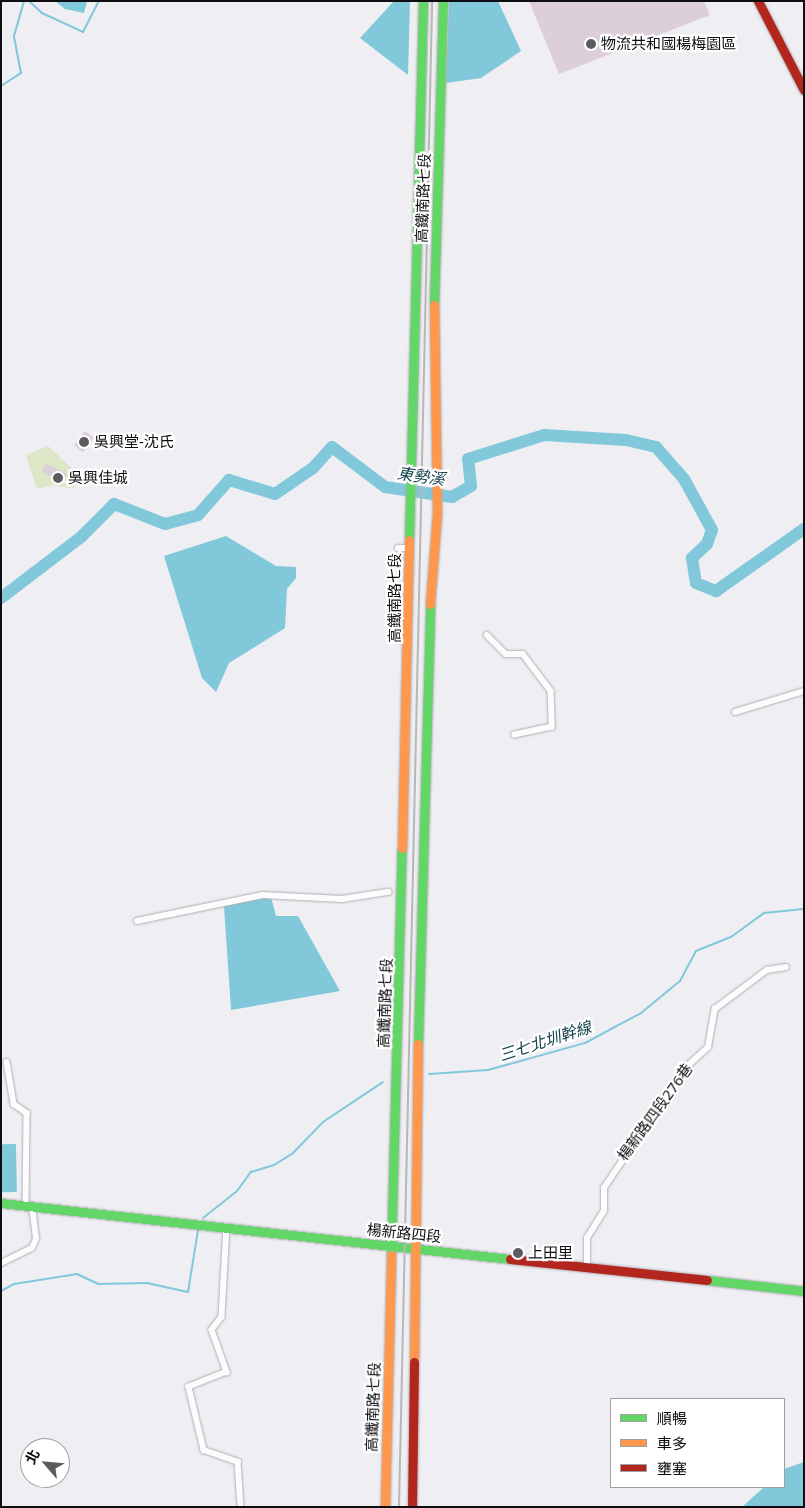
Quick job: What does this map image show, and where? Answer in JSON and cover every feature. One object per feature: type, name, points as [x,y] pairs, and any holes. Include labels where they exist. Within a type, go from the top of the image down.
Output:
[{"type":"main road","name":"高鐵南路七段","points":[[385,1507],[408,548],[408,480],[423,1]]},
{"type":"main road","name":"高鐵南路七段","points":[[418,1247],[420,968],[438,486],[434,293],[443,1]]},
{"type":"main road","points":[[758,1],[804,90]]},
{"type":"main road","name":"楊新路四段","points":[[1,1203],[418,1247],[804,1291]]},
{"type":"main road","points":[[412,1507],[418,1247]]},
{"type":"street","points":[[398,548],[408,548]]},
{"type":"street","points":[[487,635],[506,654],[523,654],[551,691],[555,722],[552,727],[515,734]]},
{"type":"street","points":[[735,712],[804,691]]},
{"type":"street","points":[[137,921],[263,895],[342,899],[388,892]]},
{"type":"street","name":"楊新路四段276巷","points":[[587,1267],[587,1238],[604,1211],[604,1188],[685,1068],[708,1047],[715,1009],[767,970],[786,967]]},
{"type":"street","points":[[1,1263],[32,1248],[36,1239],[29,1206],[27,1113],[14,1104],[7,1062]]},
{"type":"street","points":[[227,1227],[222,1317],[212,1330],[227,1372],[189,1387],[204,1450],[238,1462],[241,1507]]},
{"type":"green space","points":[[48,446],[82,478],[73,489],[54,485],[37,489],[26,455]]},
{"type":"water","points":[[55,1],[87,1],[84,13],[65,9]]},
{"type":"water","points":[[394,1],[410,1],[408,75],[360,38]]},
{"type":"water","points":[[449,1],[498,1],[521,51],[481,78],[446,83]]},
{"type":"water","points":[[226,536],[276,566],[296,567],[296,578],[287,589],[285,628],[229,663],[216,692],[202,678],[164,556]]},
{"type":"water","points":[[271,897],[276,916],[298,916],[340,991],[231,1010],[224,906]]},
{"type":"water","points":[[1,1144],[16,1144],[17,1192],[2,1192]]},
{"type":"water","points":[[804,1462],[804,1507],[742,1507],[763,1488],[785,1488],[785,1469]]},
{"type":"building","name":"物流共和國楊梅園區","points":[[529,1],[704,1],[710,15],[559,74]]},
{"type":"building","name":"吳興堂-沈氏","points":[[85,431],[94,438],[83,452],[74,445]]},
{"type":"building","name":"吳興佳城","points":[[45,464],[66,473],[63,481],[41,472]]},
{"type":"waterway","points":[[1,86],[21,73],[14,36],[24,1]]},
{"type":"waterway","points":[[29,1],[42,13],[83,32],[99,1]]},
{"type":"waterway","name":"東勢溪","points":[[1,598],[81,537],[114,504],[165,524],[198,515],[229,480],[275,494],[313,468],[332,447],[385,487],[452,497],[471,486],[468,459],[544,435],[626,440],[656,447],[684,479],[712,530],[707,544],[692,558],[696,583],[716,591],[804,529]]},
{"type":"waterway","name":"三七北圳幹線","points":[[429,1074],[488,1070],[585,1043],[641,1013],[680,981],[696,951],[731,937],[764,913],[804,909]]},
{"type":"waterway","name":"三七北圳幹線","points":[[203,1218],[237,1191],[251,1172],[274,1165],[293,1153],[323,1122],[383,1082]]},
{"type":"waterway","name":"三七北圳幹線","points":[[1,1291],[14,1284],[77,1274],[98,1284],[147,1283],[188,1292],[198,1230]]},
{"type":"railway","points":[[399,1507],[432,1]]},
{"type":"traffic: fast","points":[[409,540],[423,1]]},
{"type":"traffic: fast","points":[[434,305],[443,1]]},
{"type":"traffic: fast","points":[[418,1044],[430,604]]},
{"type":"traffic: fast","points":[[391,1255],[402,848]]},
{"type":"traffic: fast","points":[[1,1203],[510,1259]]},
{"type":"traffic: fast","points":[[707,1280],[804,1291]]},
{"type":"traffic: slow","points":[[430,604],[437,512],[434,305]]},
{"type":"traffic: slow","points":[[402,848],[409,540]]},
{"type":"traffic: slow","points":[[414,1362],[418,1044]]},
{"type":"traffic: slow","points":[[385,1507],[391,1255]]},
{"type":"traffic: jam","points":[[758,1],[804,90]]},
{"type":"traffic: jam","points":[[510,1259],[707,1280]]},
{"type":"traffic: jam","points":[[412,1507],[414,1362]]},
{"type":"place","name":"物流共和國楊梅園區","points":[[591,44]]},
{"type":"place","name":"吳興堂-沈氏","points":[[84,442]]},
{"type":"place","name":"吳興佳城","points":[[58,478]]},
{"type":"place","name":"上田里","points":[[518,1253]]}]
